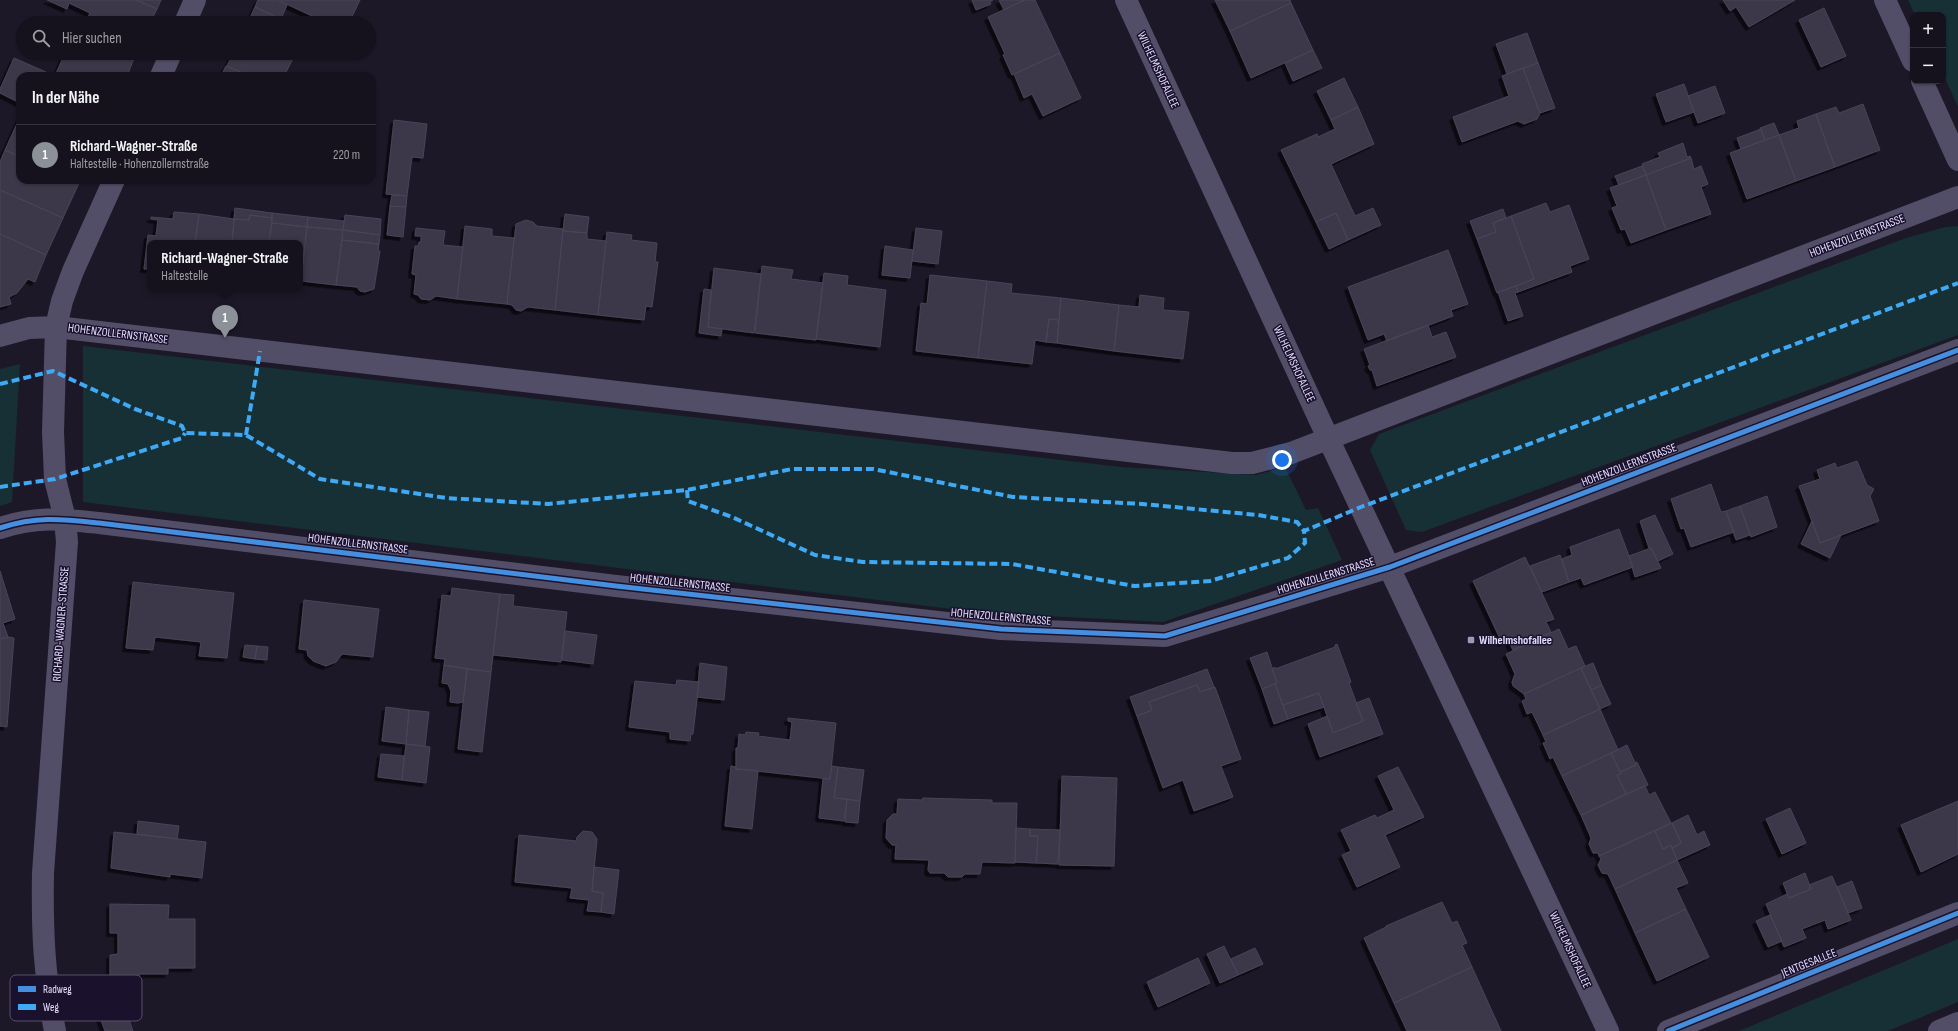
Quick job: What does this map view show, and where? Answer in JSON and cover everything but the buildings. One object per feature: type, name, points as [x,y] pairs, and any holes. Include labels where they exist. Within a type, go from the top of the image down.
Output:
[{"type":"street","points":[[187,16],[195,0]]},
{"type":"street","name":"WILHELMSHOFALLEE","points":[[1126,0],[1328,438],[1608,1031]]},
{"type":"street","points":[[1885,0],[1910,54]]},
{"type":"street","points":[[163,72],[168,60]]},
{"type":"street","points":[[1923,84],[1958,160]]},
{"type":"street","name":"RICHARD-WAGNER-STRASSE","points":[[46,975],[42,923],[43,873],[67,542],[65,520],[55,479],[53,432],[56,327],[62,301],[73,271],[112,184]]},
{"type":"street","name":"HOHENZOLLERNSTRASSE","points":[[0,336],[29,328],[56,327],[1232,463],[1252,463],[1275,459],[1958,197]]},
{"type":"street","name":"HOHENZOLLERNSTRASSE","points":[[0,528],[22,521],[43,518],[65,520],[616,586],[993,628],[1165,636],[1390,567],[1958,350]]},
{"type":"street","name":"JENTGESALLEE","points":[[1668,1031],[1958,913]]},
{"type":"street","name":"RICHARD-WAGNER-STRASSE","points":[[54,1021],[56,1031]]},
{"type":"street","points":[[1939,1031],[1958,1023]]},
{"type":"green space","points":[[1908,0],[1958,0],[1958,107],[1946,81],[1946,12],[1914,12]]},
{"type":"green space","points":[[1958,226],[1958,335],[1422,532],[1406,530],[1370,450],[1379,434],[1903,239],[1945,227]]},
{"type":"green space","points":[[83,346],[1121,467],[1256,475],[1285,467],[1306,510],[1318,508],[1342,560],[1163,622],[984,613],[83,502]]},
{"type":"green space","points":[[20,364],[12,502],[0,506],[0,369]]},
{"type":"green space","points":[[1958,939],[1958,1002],[1888,1031],[1739,1031]]},
{"type":"marked path","points":[[0,384],[53,371],[135,409],[182,426],[185,433],[246,435],[320,479],[446,498],[548,504],[687,490],[792,469],[873,469],[1013,497],[1142,504],[1258,515],[1297,522],[1304,531],[1361,507],[1958,283]]},
{"type":"marked path","points":[[246,435],[260,351]]},
{"type":"marked path","points":[[0,487],[55,479],[182,438],[185,433]]},
{"type":"marked path","points":[[687,490],[688,501],[732,517],[815,555],[863,562],[1012,564],[1134,586],[1210,581],[1288,558],[1305,543],[1304,531]]},
{"type":"cycle path","points":[[0,528],[13,524],[38,520],[85,522],[616,586],[1001,629],[1165,636],[1390,567],[1958,350]]},
{"type":"cycle path","points":[[1668,1031],[1958,913]]},
{"type":"place","name":"Richard-Wagner-Straße","points":[[225,338]]},
{"type":"place","name":"Wilhelmshofallee","points":[[1471,640]]}]
